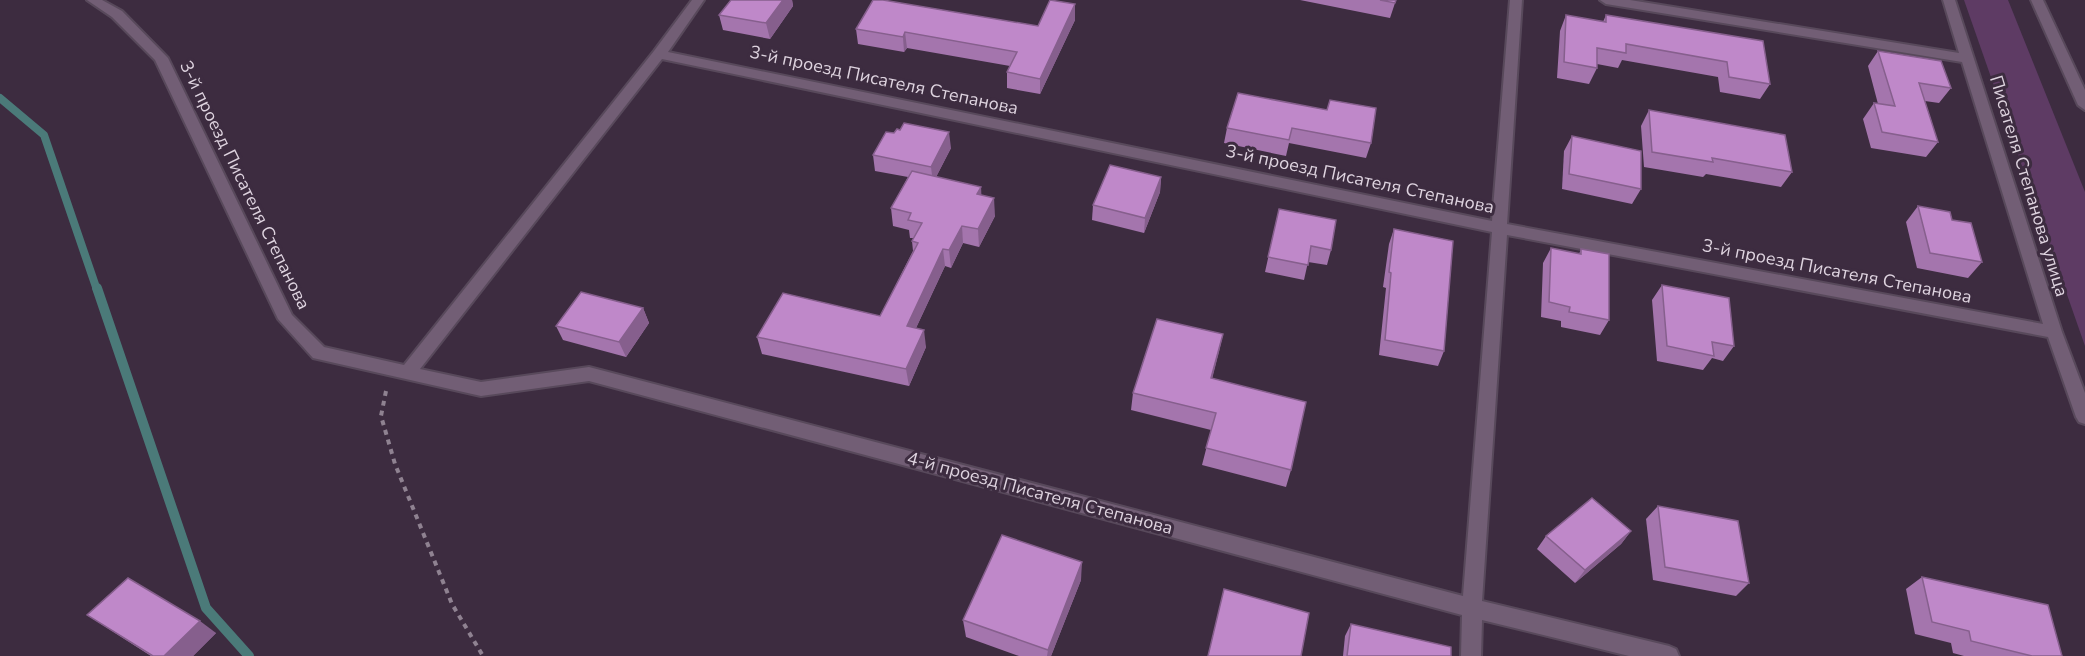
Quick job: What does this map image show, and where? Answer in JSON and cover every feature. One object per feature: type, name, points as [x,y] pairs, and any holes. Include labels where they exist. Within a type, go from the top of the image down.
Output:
[{"type":"street","name":"3-й проезд Писателя Степанова","points":[[93,0],[117,14],[161,58],[286,319],[319,353],[400,370]]},
{"type":"street","points":[[400,370],[659,54],[698,0]]},
{"type":"street","points":[[1471,656],[1472,608],[1516,0]]},
{"type":"street","points":[[1606,0],[1970,59]]},
{"type":"street","name":"Писателя Степанова улица","points":[[1949,0],[1970,59],[2054,332],[2085,417]]},
{"type":"street","points":[[2037,0],[2085,105]]},
{"type":"street","name":"3-й проезд Писателя Степанова","points":[[659,54],[1500,228],[2054,332]]},
{"type":"street","points":[[2070,71],[2085,73]]},
{"type":"street","name":"4-й проезд Писателя Степанова","points":[[400,370],[481,389],[589,374],[1472,608],[1670,656]]},
{"type":"path","points":[[400,370],[381,416],[395,464],[452,603],[483,656]]},
{"type":"shaded area","points":[[1964,0],[2008,0],[2085,192],[2085,346]]},
{"type":"building","points":[[731,0],[783,0],[766,23],[719,15]]},
{"type":"building","points":[[873,0],[1038,26],[1050,0],[1075,4],[1040,79],[1007,72],[1017,52],[905,32],[903,37],[856,29]]},
{"type":"building","points":[[1380,0],[1396,0],[1395,3]]},
{"type":"building","points":[[1566,15],[1606,22],[1606,15],[1763,41],[1770,84],[1729,77],[1727,62],[1626,44],[1626,53],[1597,48],[1597,68],[1564,62]]},
{"type":"building","points":[[1878,51],[1941,61],[1951,88],[1919,83],[1938,142],[1882,132],[1874,103],[1895,106]]},
{"type":"building","points":[[1238,93],[1327,110],[1330,100],[1376,108],[1371,143],[1292,128],[1289,140],[1227,128]]},
{"type":"building","points":[[1649,110],[1785,135],[1792,172],[1712,158],[1713,162],[1652,152]]},
{"type":"building","points":[[904,123],[949,132],[931,167],[873,155],[886,132],[894,133],[897,129],[900,130]]},
{"type":"building","points":[[1572,136],[1641,151],[1641,189],[1569,174]]},
{"type":"building","points":[[1110,165],[1161,177],[1145,218],[1093,205]]},
{"type":"building","points":[[912,171],[981,187],[977,194],[994,198],[978,229],[962,226],[949,250],[943,249],[907,326],[924,330],[906,369],[757,337],[783,293],[880,316],[918,243],[912,241],[922,223],[908,220],[911,213],[891,208]]},
{"type":"building","points":[[1918,206],[1950,212],[1952,220],[1971,223],[1982,262],[1930,253]]},
{"type":"building","points":[[1279,209],[1336,220],[1331,250],[1311,246],[1308,265],[1268,257]]},
{"type":"building","points":[[1394,229],[1453,241],[1444,351],[1385,340]]},
{"type":"building","points":[[1551,248],[1581,254],[1581,249],[1609,254],[1609,320],[1569,312],[1570,307],[1549,302]]},
{"type":"building","points":[[1662,285],[1729,298],[1734,346],[1712,342],[1714,356],[1667,346]]},
{"type":"building","points":[[581,292],[643,308],[619,342],[556,326]]},
{"type":"building","points":[[1157,319],[1223,334],[1211,378],[1306,402],[1291,470],[1206,448],[1216,413],[1133,393]]},
{"type":"building","points":[[1592,498],[1631,531],[1585,570],[1546,536]]},
{"type":"building","points":[[1658,506],[1738,521],[1749,583],[1665,567]]},
{"type":"building","points":[[1002,535],[1082,562],[1048,650],[963,620]]},
{"type":"building","points":[[1922,577],[2048,605],[2062,656],[2032,656],[1971,641],[1969,631],[1932,622]]},
{"type":"building","points":[[128,578],[200,621],[164,656],[153,656],[87,615]]},
{"type":"building","points":[[1224,589],[1309,613],[1301,656],[1208,656]]},
{"type":"building","points":[[1351,624],[1451,647],[1451,656],[1347,656]]},
{"type":"waterway","points":[[0,98],[44,135],[97,290]]},
{"type":"waterway","points":[[97,288],[206,608],[249,656]]}]
